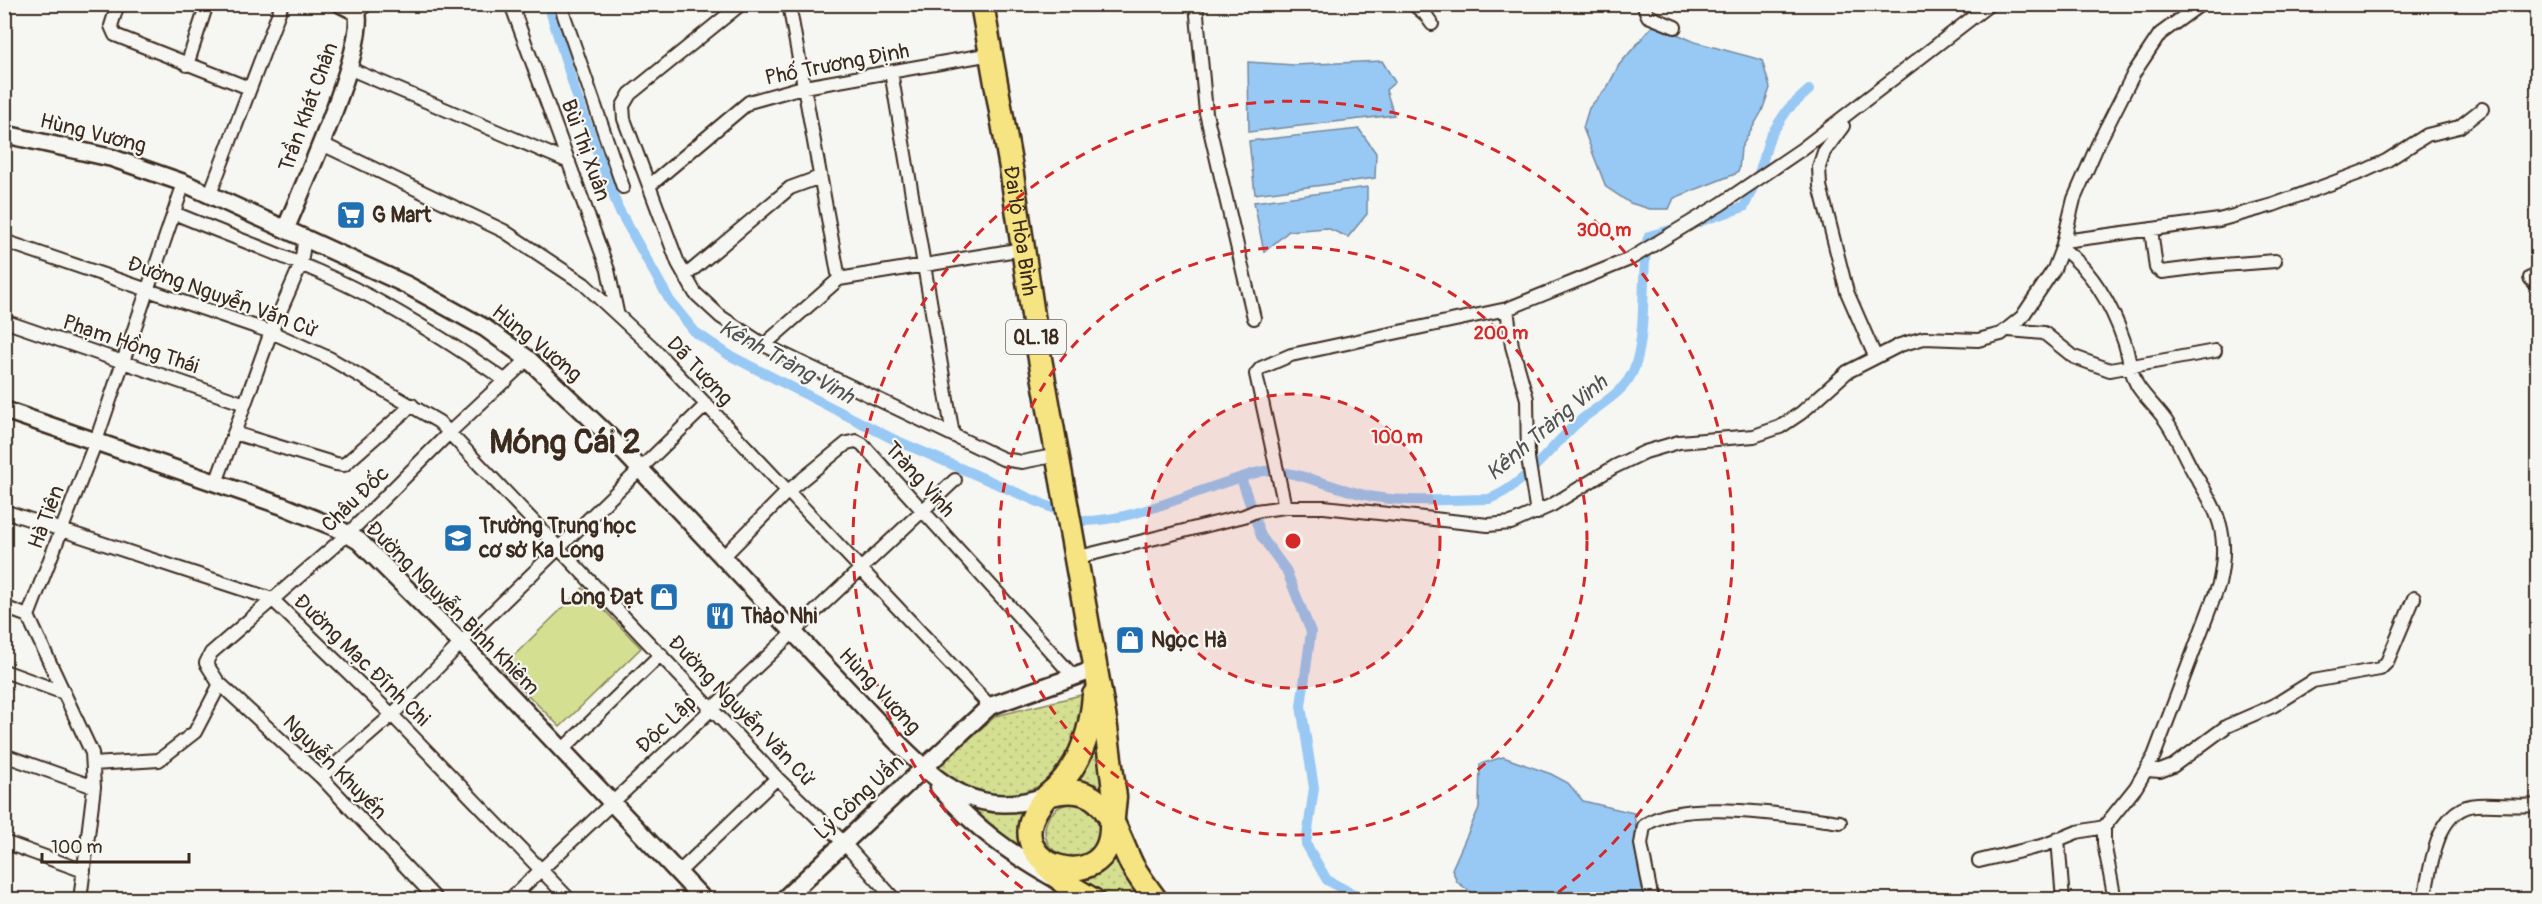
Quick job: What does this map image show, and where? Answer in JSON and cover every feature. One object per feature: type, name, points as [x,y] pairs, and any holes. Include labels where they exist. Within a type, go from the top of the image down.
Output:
[{"type":"highway","name":"Đại lộ Hòa Bình","points":[[982,4],[1037,342],[1096,669]]},
{"type":"highway","points":[[1084,895],[1049,866],[1032,846],[1029,827],[1032,815],[1048,795],[1059,786],[1074,766],[1085,745],[1092,717],[1096,669]]},
{"type":"highway","points":[[1049,866],[1071,872],[1085,869],[1097,862],[1106,852],[1111,818],[1105,720],[1096,669]]},
{"type":"highway","points":[[1048,795],[1074,790],[1087,793],[1098,800],[1111,818],[1133,866],[1156,900]]},
{"type":"street","points":[[118,4],[111,26],[115,35],[249,88]]},
{"type":"street","points":[[187,65],[207,4]]},
{"type":"street","points":[[210,194],[282,4]]},
{"type":"street","points":[[342,4],[363,8]]},
{"type":"street","name":"Bùi Thị Xuân","points":[[511,4],[608,270],[617,312]]},
{"type":"street","points":[[560,4],[623,187]]},
{"type":"street","points":[[741,4],[630,94],[623,106],[624,119],[678,263],[695,293],[721,316],[764,345],[1003,459],[1022,462],[1058,455]]},
{"type":"street","points":[[789,4],[839,279]]},
{"type":"street","points":[[1196,4],[1206,113],[1254,318]]},
{"type":"street","points":[[1413,4],[1425,14],[1432,24]]},
{"type":"street","points":[[1643,4],[1648,16],[1675,27]]},
{"type":"street","points":[[1875,356],[1847,292],[1820,186],[1819,167],[1824,152],[1836,133],[1865,100],[1990,4]]},
{"type":"street","points":[[1076,558],[1244,516],[1256,511],[1285,507],[1372,511],[1495,525],[1511,523],[1537,513],[1614,466],[1645,452],[1679,442],[1754,435],[1780,427],[1801,413],[1847,372],[1900,345],[1924,338],[1978,340],[2001,334],[2009,330],[2022,316],[2046,282],[2063,244],[2074,199],[2084,175],[2134,73],[2160,34],[2201,4]]},
{"type":"street","name":"Trần Khát Chân","points":[[286,228],[348,68],[363,8]]},
{"type":"street","name":"Phố Trương Định","points":[[649,186],[749,102],[804,87],[991,54]]},
{"type":"street","points":[[348,68],[569,162]]},
{"type":"street","points":[[891,72],[952,435]]},
{"type":"street","points":[[1285,507],[1256,374],[1261,368],[1291,355],[1507,309],[1630,260],[1721,204],[1857,109]]},
{"type":"street","points":[[2063,244],[2219,220],[2274,205],[2362,172],[2386,161],[2427,135],[2459,128],[2482,109]]},
{"type":"street","name":"Hùng Vương","points":[[4,134],[112,158],[184,183],[304,236],[436,299],[485,328],[528,359],[641,470],[923,768]]},
{"type":"street","name":"Dã Tượng","points":[[320,143],[504,231],[564,268],[617,312],[990,706]]},
{"type":"street","points":[[685,276],[790,188],[820,177]]},
{"type":"street","name":"Hà Tiên","points":[[28,616],[96,441],[184,183]]},
{"type":"street","points":[[174,213],[301,264],[369,296],[457,347],[506,381]]},
{"type":"street","points":[[2151,229],[2156,268],[2162,272],[2275,261]]},
{"type":"street","points":[[216,483],[271,332],[301,264],[304,236]]},
{"type":"street","name":"Đường Nguyễn Văn Cừ","points":[[4,241],[271,332],[329,358],[412,405],[450,432],[777,778],[843,841],[895,900]]},
{"type":"street","points":[[2063,244],[2085,268],[2104,297],[2122,334],[2136,384],[2164,418],[2212,500],[2219,516],[2223,538],[2223,567],[2219,584],[2187,673],[2147,770],[2104,827],[2104,843],[2115,900]]},
{"type":"street","points":[[764,345],[839,279],[1023,249]]},
{"type":"street","points":[[1507,309],[1512,346],[1527,399],[1528,458],[1537,513]]},
{"type":"street","name":"Phạm Hồng Thái","points":[[4,321],[245,404]]},
{"type":"street","points":[[2009,330],[2044,333],[2074,357],[2089,364],[2116,371],[2216,351]]},
{"type":"street","name":"Châu Đốc","points":[[206,663],[211,653],[348,534],[450,432],[528,359]]},
{"type":"street","points":[[234,433],[344,465],[412,405]]},
{"type":"street","points":[[321,777],[392,715],[460,643],[705,406]]},
{"type":"street","name":"Đường Nguyễn Bỉnh Khiêm","points":[[4,410],[319,520],[348,534],[372,552],[704,900]]},
{"type":"street","name":"Tràng Vinh","points":[[723,557],[788,491],[847,443],[856,441],[862,444],[1074,677]]},
{"type":"street","name":"Độc Lập","points":[[509,900],[540,868],[955,480]]},
{"type":"street","name":"Đường Mạc Đĩnh Chi","points":[[4,511],[272,599],[392,715],[570,900]]},
{"type":"street","points":[[2147,770],[2160,771],[2174,766],[2227,726],[2273,706],[2313,681],[2380,669],[2387,662],[2414,598]]},
{"type":"street","points":[[4,608],[28,616],[92,753],[94,787],[80,900]]},
{"type":"street","points":[[561,751],[661,654]]},
{"type":"street","name":"Nguyễn Khuyến","points":[[206,663],[220,684],[321,777],[437,900]]},
{"type":"street","name":"Lý Công Uẩn","points":[[783,900],[843,841],[990,706],[1096,669]]},
{"type":"street","points":[[4,671],[64,693]]},
{"type":"street","points":[[93,764],[159,760],[195,732],[217,694],[220,684]]},
{"type":"street","points":[[4,755],[94,787]]},
{"type":"street","points":[[923,768],[950,789],[981,801],[1015,803],[1048,795]]},
{"type":"street","points":[[923,768],[953,804],[1010,853],[1084,895]]},
{"type":"street","points":[[678,873],[777,778]]},
{"type":"street","points":[[2424,900],[2438,842],[2447,822],[2458,810],[2476,805],[2538,805]]},
{"type":"street","points":[[1652,900],[1641,844],[1644,826],[1649,822],[1671,815],[1711,810],[1775,813],[1839,822]]},
{"type":"street","points":[[1979,861],[2045,845],[2077,832],[2104,827]]},
{"type":"street","points":[[2058,839],[2063,900]]},
{"type":"street","points":[[4,842],[84,871]]},
{"type":"street","points":[[1010,853],[1049,866]]},
{"type":"green space","points":[[583,588],[641,648],[560,727],[501,668]]},
{"type":"green space","points":[[1085,694],[1082,715],[1068,761],[1049,780],[1038,787],[1012,794],[985,793],[963,786],[938,766],[996,716]]},
{"type":"green space","points":[[1096,729],[1110,801],[1070,784]]},
{"type":"green space","points":[[1072,804],[1082,806],[1091,812],[1097,821],[1099,831],[1097,841],[1091,850],[1082,856],[1072,858],[1062,856],[1053,850],[1047,841],[1045,831],[1047,821],[1053,812],[1062,806]]},
{"type":"green space","points":[[964,805],[988,809],[1026,808],[1029,855],[1022,852]]},
{"type":"green space","points":[[1114,850],[1146,899],[1101,897],[1079,881],[1089,875]]},
{"type":"water","points":[[1654,24],[1695,42],[1762,60],[1770,88],[1762,111],[1741,148],[1739,170],[1735,174],[1674,198],[1669,209],[1650,209],[1630,203],[1606,187],[1583,128],[1589,108],[1608,86],[1619,65]]},
{"type":"water","points":[[1382,61],[1395,82],[1386,90],[1394,115],[1249,132],[1248,62],[1294,65]]},
{"type":"water","points":[[1359,129],[1376,153],[1375,178],[1255,194],[1249,141]]},
{"type":"water","points":[[1367,187],[1367,214],[1348,237],[1327,228],[1289,231],[1264,252],[1254,202]]},
{"type":"water","points":[[1503,757],[1551,774],[1568,783],[1583,801],[1634,813],[1644,899],[1496,899],[1471,892],[1457,882],[1452,869],[1479,808],[1480,764]]},
{"type":"waterway","name":"Kênh Tràng Vinh","points":[[548,4],[576,94],[618,208],[670,301],[695,332],[729,355],[891,438],[1059,511]]},
{"type":"waterway","name":"Kênh Tràng Vinh","points":[[1692,224],[1744,207],[1758,177],[1770,136],[1788,109],[1809,90]]},
{"type":"waterway","name":"Kênh Tràng Vinh","points":[[1079,521],[1099,520],[1138,512],[1264,471],[1288,473],[1361,494],[1388,499],[1489,499],[1502,493],[1535,467],[1575,425],[1616,393],[1629,378],[1634,369],[1641,340],[1647,241],[1649,236],[1677,228]]},
{"type":"waterway","points":[[1241,478],[1261,536],[1286,570],[1311,632],[1301,706],[1314,788],[1306,844],[1327,880],[1351,893],[1377,900]]},
{"type":"place","name":"G Mart","points":[[351,215]]},
{"type":"place","name":"Trường Trung học cơ sở Ka Long","points":[[458,538]]},
{"type":"place","name":"Long Đạt","points":[[664,597]]},
{"type":"place","name":"Thảo Nhi","points":[[720,616]]},
{"type":"place","name":"Ngọc Hà","points":[[1130,640]]},
{"type":"district","name":"Móng Cái 2","points":[[565,441]]}]
